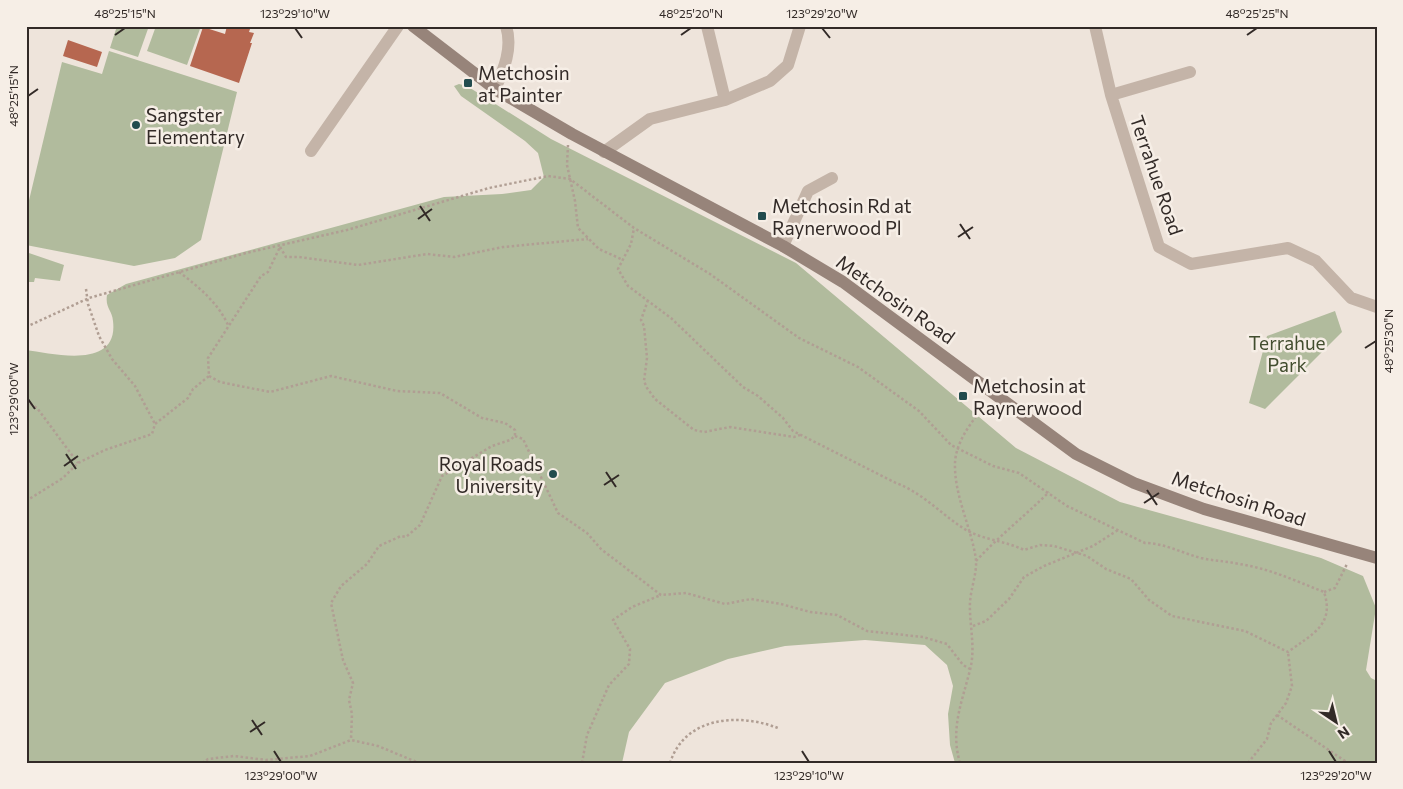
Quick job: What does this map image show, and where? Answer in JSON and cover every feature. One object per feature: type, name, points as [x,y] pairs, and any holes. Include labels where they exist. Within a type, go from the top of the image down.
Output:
[{"type":"main road","name":"Metchosin Road","points":[[413,26],[495,88],[572,134],[783,246],[843,282],[1076,454],[1134,483],[1204,509],[1377,558]]},
{"type":"street","points":[[311,151],[398,26]]},
{"type":"street","points":[[495,88],[504,69],[509,46],[506,26]]},
{"type":"street","points":[[707,26],[725,100]]},
{"type":"street","points":[[604,152],[650,119],[725,100],[770,81],[788,65],[800,26]]},
{"type":"street","name":"Terrahue Road","points":[[1095,26],[1111,95],[1159,247],[1191,264],[1288,248],[1316,261],[1351,298],[1377,307]]},
{"type":"street","points":[[1111,95],[1190,72]]},
{"type":"street","points":[[783,246],[808,191],[832,178]]},
{"type":"path","points":[[572,134],[566,150],[578,228],[599,249],[622,259]]},
{"type":"path","points":[[26,327],[89,298],[246,253],[280,247],[432,206],[489,188],[548,176],[570,179],[634,228],[710,274],[799,338],[858,367],[919,411],[951,445],[993,466],[1019,473],[1067,506],[1145,543],[1158,543],[1176,551],[1221,563],[1238,564],[1270,572],[1324,592],[1334,588],[1353,552]]},
{"type":"path","points":[[634,228],[631,244],[618,269],[628,286],[671,318],[742,387],[758,396],[783,418],[793,431],[896,483],[912,489],[968,531],[995,540],[1008,542],[1024,550],[1040,545],[1054,546],[1087,556],[1106,569],[1131,579],[1148,600],[1172,616],[1245,630],[1288,652]]},
{"type":"path","points":[[280,247],[286,257],[358,265],[427,254],[454,257],[503,247],[588,240]]},
{"type":"path","points":[[209,376],[208,358],[228,325],[250,296],[261,276],[268,272],[280,247]]},
{"type":"path","points":[[179,272],[194,283],[221,310],[228,325]]},
{"type":"path","points":[[86,289],[89,298],[88,304],[99,336],[112,359],[135,386],[155,424]]},
{"type":"path","points":[[648,300],[641,320],[644,326],[647,358],[644,381],[655,399],[694,430],[704,432],[730,426],[794,437],[800,434]]},
{"type":"path","points":[[26,501],[63,478],[78,463],[105,450],[152,434],[155,424],[188,398],[193,389],[209,376]]},
{"type":"path","points":[[209,376],[220,382],[270,392],[331,376],[397,391],[440,393],[482,418],[505,423],[515,430],[515,436]]},
{"type":"path","points":[[960,763],[956,723],[960,701],[970,669],[972,626],[970,603],[976,561],[962,510],[955,464],[958,448],[968,427],[993,394]]},
{"type":"path","points":[[26,401],[37,408],[78,463]]},
{"type":"path","points":[[515,436],[523,439],[558,513],[587,533],[601,549],[661,595]]},
{"type":"path","points":[[350,740],[352,714],[349,700],[353,683],[343,660],[331,603],[341,586],[367,564],[379,546],[401,536],[406,537],[420,525],[442,476],[492,446],[510,440],[515,436]]},
{"type":"path","points":[[976,561],[995,540],[1022,520],[1048,492]]},
{"type":"path","points":[[972,626],[986,621],[1009,599],[1024,578],[1044,566],[1094,546],[1118,530]]},
{"type":"path","points":[[1288,652],[1321,627],[1328,605],[1324,592]]},
{"type":"path","points":[[582,763],[587,735],[609,685],[629,664],[630,649],[613,620],[632,607],[661,595],[686,594],[725,604],[751,599],[781,604],[810,612],[837,615],[866,631],[923,637],[947,644],[963,665],[970,669]]},
{"type":"path","points":[[1248,763],[1268,740],[1271,723],[1286,703],[1292,686],[1288,652]]},
{"type":"path","points":[[1277,715],[1348,763]]},
{"type":"path","points":[[670,763],[682,742],[690,734],[708,724],[742,720],[778,728]]},
{"type":"path","points":[[202,763],[208,759],[234,756],[266,760],[310,756],[350,740],[378,746],[419,763]]},
{"type":"path","points":[[1356,763],[1368,763]]},
{"type":"green space","points":[[117,26],[149,26],[138,57],[110,48]]},
{"type":"green space","points":[[156,26],[201,26],[187,65],[147,51]]},
{"type":"green space","name":"Sangster Elementary","points":[[109,51],[237,92],[201,240],[175,258],[134,266],[26,245],[26,213],[62,62],[102,74]]},
{"type":"green space","name":"Royal Roads University","points":[[459,84],[467,86],[551,139],[796,263],[1016,448],[1120,502],[1321,558],[1363,576],[1376,608],[1366,670],[1371,678],[1377,681],[1377,763],[955,763],[950,745],[948,714],[953,686],[947,665],[925,645],[865,640],[785,646],[728,659],[665,683],[629,732],[622,763],[26,763],[26,350],[67,356],[95,353],[106,347],[112,336],[113,321],[107,303],[107,295],[126,284],[444,197],[502,194],[531,190],[544,177],[538,153],[525,141],[461,96],[454,86]]},
{"type":"green space","points":[[26,252],[64,265],[60,281],[35,278],[34,282],[26,282]]},
{"type":"green space","name":"Terrahue Park","points":[[1335,311],[1342,332],[1265,409],[1249,403],[1267,336]]},
{"type":"building","points":[[227,26],[251,26],[249,32],[254,33],[239,83],[190,66],[203,27],[225,34]]},
{"type":"building","points":[[68,40],[102,52],[97,67],[63,56]]},
{"type":"place","name":"Metchosin at Painter","points":[[468,83]]},
{"type":"place","name":"Sangster Elementary","points":[[136,125]]},
{"type":"place","name":"Metchosin Rd at Raynerwood Pl","points":[[762,216]]},
{"type":"place","name":"Metchosin at Raynerwood","points":[[963,396]]},
{"type":"place","name":"Royal Roads University","points":[[553,474]]}]
